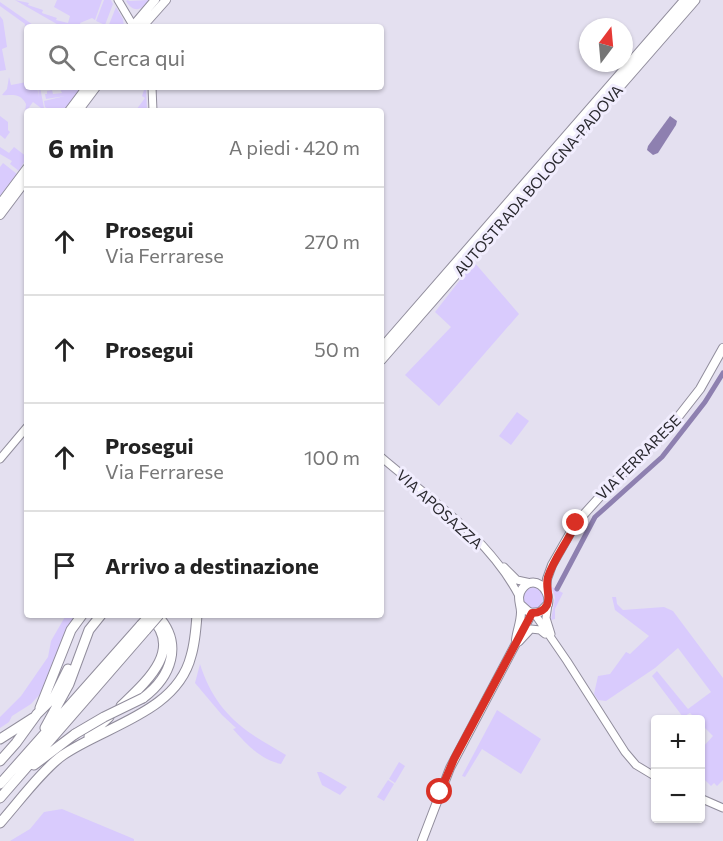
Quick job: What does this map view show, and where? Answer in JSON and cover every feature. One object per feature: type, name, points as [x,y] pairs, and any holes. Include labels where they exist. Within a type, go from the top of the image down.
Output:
[{"type":"highway","name":"AUTOSTRADA BOLOGNA-PADOVA","points":[[384,346],[685,0]]},
{"type":"highway","name":"AUTOSTRADA BOLOGNA-PADOVA","points":[[384,357],[695,0]]},
{"type":"highway","points":[[0,761],[36,715],[71,630],[80,618]]},
{"type":"highway","points":[[0,739],[36,715],[50,702],[60,687],[84,627],[91,618]]},
{"type":"highway","points":[[0,798],[4,786],[50,719],[69,684],[89,630],[99,618]]},
{"type":"highway","points":[[144,628],[148,618]]},
{"type":"highway","points":[[121,706],[156,669],[161,660],[162,636],[152,618]]},
{"type":"highway","points":[[4,786],[155,618]]},
{"type":"highway","points":[[4,786],[75,734],[143,698],[162,681],[171,659],[171,646],[168,632],[160,618]]},
{"type":"highway","points":[[0,823],[56,760],[158,703],[175,687],[191,657],[197,618]]},
{"type":"highway","points":[[78,746],[109,717]]},
{"type":"main road","points":[[138,24],[155,0]]},
{"type":"main road","points":[[139,24],[166,0]]},
{"type":"main road","points":[[71,108],[85,90]]},
{"type":"main road","points":[[80,108],[94,90]]},
{"type":"main road","points":[[0,204],[24,172]]},
{"type":"main road","points":[[0,215],[24,183]]},
{"type":"main road","name":"VIA FERRARESE","points":[[552,565],[576,523],[593,503],[684,412],[723,348]]},
{"type":"main road","points":[[516,645],[521,616],[519,596],[523,588],[552,565]]},
{"type":"main road","points":[[520,605],[533,613],[543,610],[549,598],[546,590],[547,579],[552,565]]},
{"type":"main road","points":[[532,583],[546,590]]},
{"type":"main road","points":[[422,841],[450,768],[533,613]]},
{"type":"street","points":[[118,0],[134,24]]},
{"type":"street","points":[[152,90],[153,108]]},
{"type":"street","points":[[0,459],[24,431]]},
{"type":"street","name":"VIA APOSAZZA","points":[[384,459],[467,531],[497,563],[519,596]]},
{"type":"street","name":"VIA APOSAZZA","points":[[497,563],[501,563],[517,580],[532,583]]},
{"type":"street","points":[[548,603],[546,618],[554,642]]},
{"type":"street","points":[[533,613],[625,752],[640,768],[651,774]]},
{"type":"street","points":[[516,645],[526,633],[533,629],[542,631],[554,642]]},
{"type":"street","points":[[705,800],[723,808]]},
{"type":"shaded area","points":[[15,0],[29,3],[28,5],[43,10],[42,13],[68,23],[70,16],[54,7],[57,0],[102,0],[95,20],[92,18],[80,24],[57,24]]},
{"type":"shaded area","points":[[104,0],[111,0],[113,4],[105,24],[96,21]]},
{"type":"shaded area","points":[[149,0],[144,6],[135,9],[129,5],[126,1]]},
{"type":"shaded area","points":[[0,2],[32,24],[25,24],[0,6]]},
{"type":"shaded area","points":[[116,7],[124,24],[109,24]]},
{"type":"shaded area","points":[[0,16],[3,20],[7,47],[2,49],[6,70],[0,71]]},
{"type":"shaded area","points":[[9,77],[11,85],[24,83],[24,90],[38,90],[39,97],[38,90],[41,90],[44,108],[33,102],[29,108],[26,108],[26,104],[21,98],[15,95],[2,95],[7,89]]},
{"type":"shaded area","points":[[52,90],[53,94],[62,93],[60,90],[80,90],[66,108],[45,107],[44,101],[65,96],[46,99],[47,91]]},
{"type":"shaded area","points":[[146,90],[147,108],[138,108],[145,98],[142,96]]},
{"type":"shaded area","points":[[0,116],[8,122],[10,132],[5,139],[0,135]]},
{"type":"shaded area","points":[[670,116],[677,121],[676,125],[658,153],[653,155],[647,150],[648,146]]},
{"type":"shaded area","points":[[0,147],[9,153],[14,147],[24,155],[24,162],[19,171],[10,164],[12,161],[0,154]]},
{"type":"shaded area","points":[[3,163],[17,174],[0,196],[0,167]]},
{"type":"shaded area","points":[[474,262],[519,314],[439,406],[405,375],[451,327],[435,312]]},
{"type":"shaded area","points":[[517,412],[529,421],[511,445],[499,436]]},
{"type":"shaded area","points":[[534,587],[542,590],[545,598],[542,606],[534,609],[526,606],[523,598],[526,590]]},
{"type":"shaded area","points":[[552,587],[563,593],[555,609],[555,619],[551,620],[555,598]]},
{"type":"shaded area","points":[[612,597],[616,597],[617,604],[623,610],[664,607],[673,611],[723,678],[723,780],[717,786],[714,783],[711,786],[705,780],[705,745],[713,736],[705,728],[705,715],[690,713],[681,715],[652,676],[657,671],[688,709],[711,692],[678,648],[655,668],[606,701],[598,700],[594,694],[598,676],[610,674],[626,652],[630,654],[649,636],[615,610]]},
{"type":"shaded area","points":[[64,618],[74,618],[41,693],[31,704],[12,716],[9,722],[0,728],[0,717],[21,696],[48,657],[51,641]]},
{"type":"shaded area","points":[[200,664],[220,704],[243,728],[286,755],[281,764],[267,759],[249,746],[233,729],[236,728],[195,683]]},
{"type":"shaded area","points":[[497,710],[541,739],[521,774],[482,749],[465,777],[462,776]]},
{"type":"shaded area","points":[[399,762],[405,766],[395,783],[389,779]]},
{"type":"shaded area","points":[[317,772],[347,787],[340,795],[322,785]]},
{"type":"shaded area","points":[[388,780],[394,784],[384,801],[377,797]]},
{"type":"shaded area","points":[[62,809],[134,839],[134,841],[10,841],[30,829],[44,812]]},
{"type":"waterway","points":[[557,589],[595,517],[662,457],[705,402],[723,373]]},
{"type":"route","points":[[440,792],[454,759],[532,613],[540,612],[548,603],[547,579],[552,565],[576,523]]}]
